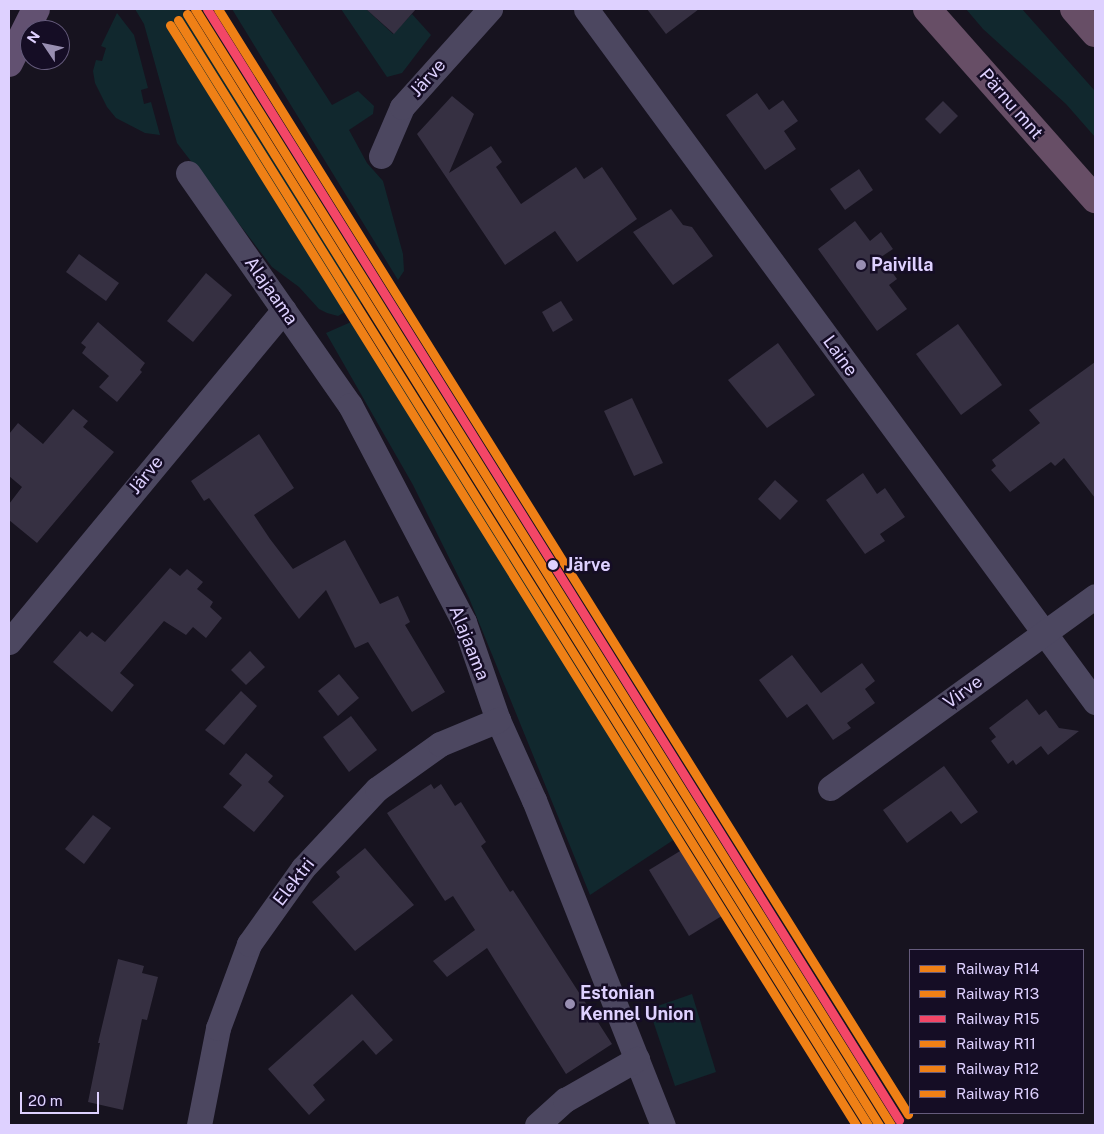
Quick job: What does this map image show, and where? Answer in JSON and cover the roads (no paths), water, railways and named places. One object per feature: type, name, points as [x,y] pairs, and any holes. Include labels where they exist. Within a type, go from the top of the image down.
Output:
[{"type":"highway","name":"Pärnu mnt","points":[[927,9],[1095,199]]},
{"type":"highway","points":[[1074,9],[1095,33]]},
{"type":"main road","points":[[9,54],[24,9]]},
{"type":"main road","points":[[9,63],[36,9]]},
{"type":"street","name":"Järve","points":[[380,156],[402,107],[490,9]]},
{"type":"street","name":"Laine","points":[[586,9],[1095,702]]},
{"type":"street","name":"Alajaama","points":[[188,173],[350,405],[464,622],[498,720],[534,800],[663,1125]]},
{"type":"street","name":"Järve","points":[[9,642],[284,310]]},
{"type":"street","name":"Virve","points":[[830,788],[1095,596]]},
{"type":"street","name":"Elektri","points":[[199,1125],[218,1028],[249,944],[303,868],[377,789],[440,744],[498,720]]},
{"type":"street","points":[[538,1125],[565,1100],[637,1059]]},
{"type":"rail line","name":"R14","points":[[195,9],[891,1125]]},
{"type":"rail line","name":"R15","points":[[207,9],[899,1120]]},
{"type":"rail line","name":"R12","points":[[218,9],[908,1114]]},
{"type":"rail line","name":"R13","points":[[187,14],[879,1125]]},
{"type":"rail line","name":"R11","points":[[178,20],[868,1125]]},
{"type":"rail line","name":"R16","points":[[170,25],[856,1125]]},
{"type":"place","name":"Paivilla","points":[[861,265]]},
{"type":"place","name":"Järve","points":[[553,565]]},
{"type":"place","name":"Estonian Kennel Union","points":[[570,1004]]}]
